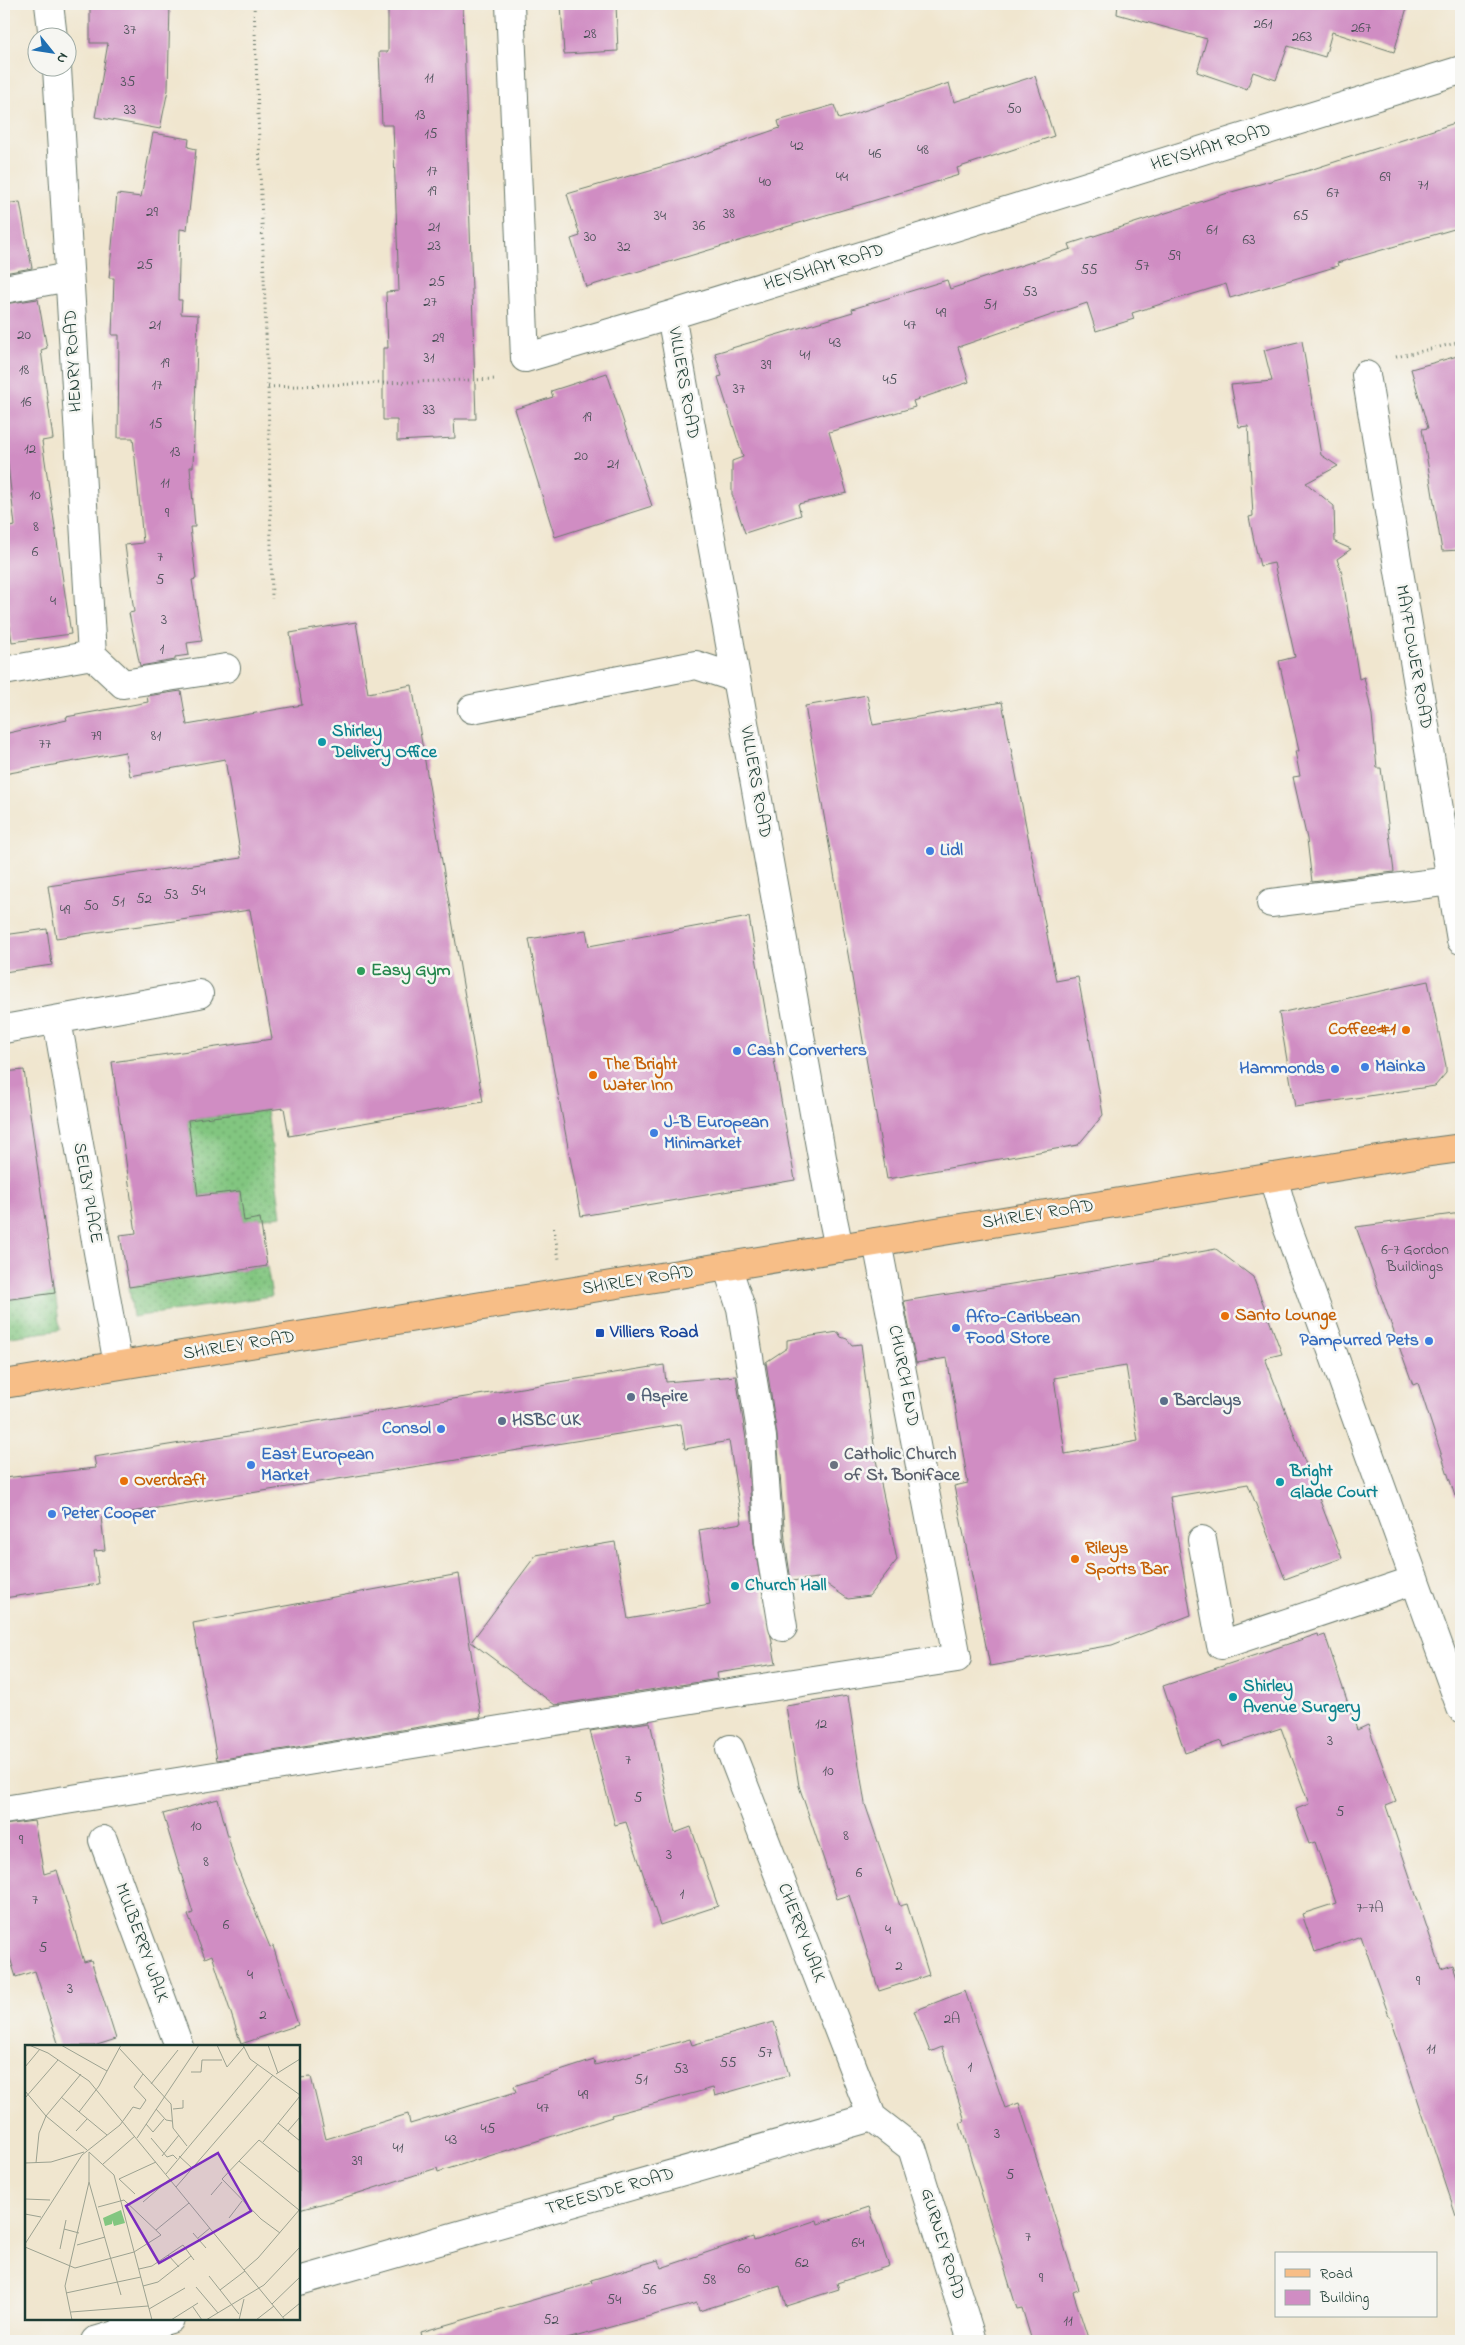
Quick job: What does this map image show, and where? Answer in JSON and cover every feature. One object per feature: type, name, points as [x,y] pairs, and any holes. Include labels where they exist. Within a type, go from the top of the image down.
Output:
[{"type":"main road","name":"SHIRLEY ROAD","points":[[4,1384],[1461,1148]]},
{"type":"street","points":[[49,4],[52,28]]},
{"type":"street","points":[[510,4],[525,358]]},
{"type":"street","name":"HEYSHAM ROAD","points":[[525,358],[671,315],[1461,70]]},
{"type":"street","name":"HENRY ROAD","points":[[58,78],[92,655]]},
{"type":"street","points":[[4,289],[69,277]]},
{"type":"street","name":"VILLIERS ROAD","points":[[671,315],[840,1248]]},
{"type":"street","name":"MAYFLOWER ROAD","points":[[1366,375],[1461,940]]},
{"type":"street","points":[[4,671],[92,655],[123,684],[226,668]]},
{"type":"street","points":[[472,709],[696,665],[736,678]]},
{"type":"street","points":[[1271,903],[1451,881]]},
{"type":"street","points":[[4,1029],[199,994]]},
{"type":"street","name":"SELBY PLACE","points":[[57,1020],[118,1365]]},
{"type":"street","points":[[1273,1177],[1288,1226],[1415,1580],[1460,1699]]},
{"type":"street","name":"CHURCH END","points":[[4,1810],[957,1658],[877,1242]]},
{"type":"street","points":[[726,1266],[741,1308],[761,1428],[769,1542],[783,1627]]},
{"type":"street","points":[[1202,1540],[1221,1645],[1415,1580]]},
{"type":"street","name":"CHERRY WALK","points":[[730,1749],[872,2117]]},
{"type":"street","name":"MULBERRY WALK","points":[[103,1840],[180,2045]]},
{"type":"street","name":"GURNEY ROAD","points":[[872,2117],[912,2148],[972,2341]]},
{"type":"street","name":"TREESIDE ROAD","points":[[300,2281],[872,2117]]},
{"type":"street","points":[[95,2341],[167,2320]]},
{"type":"path","points":[[254,4],[268,387],[272,599]]},
{"type":"path","points":[[1366,375],[1397,357],[1461,342]]},
{"type":"path","points":[[268,387],[497,380],[525,358]]},
{"type":"green space","points":[[267,1110],[281,1216],[244,1221],[240,1191],[198,1196],[188,1120]]},
{"type":"green space","points":[[267,1266],[272,1296],[133,1317],[129,1287]]},
{"type":"green space","points":[[55,1293],[60,1330],[4,1338],[4,1300]]},
{"type":"building","points":[[90,4],[170,4],[168,90],[160,129],[95,117],[108,43],[90,43]]},
{"type":"building","points":[[388,4],[463,4],[476,419],[454,419],[455,438],[397,441],[397,420],[383,420],[383,348],[388,348],[386,292],[399,291],[393,125],[382,125],[379,52],[388,52]]},
{"type":"building","points":[[561,4],[616,4],[618,51],[564,54]]},
{"type":"building","points":[[1118,4],[1408,4],[1394,52],[1332,32],[1325,57],[1288,46],[1276,80],[1253,72],[1247,89],[1197,72],[1207,39],[1117,14]]},
{"type":"building","points":[[1035,76],[1054,136],[957,168],[959,175],[586,287],[571,239],[580,236],[567,194],[695,157],[780,128],[778,121],[834,105],[839,119],[949,83],[954,102]]},
{"type":"building","points":[[1461,121],[1461,227],[1337,263],[1338,266],[1230,298],[1226,284],[1132,313],[1134,319],[1096,331],[1087,303],[958,347],[969,382],[913,401],[915,407],[829,432],[847,493],[798,504],[801,515],[745,533],[732,494],[732,461],[743,457],[718,377],[722,376],[715,353],[853,312],[852,309],[947,280],[950,289],[1071,249],[1069,244],[1228,193],[1310,170]]},
{"type":"building","points":[[153,133],[189,139],[188,147],[196,149],[187,230],[180,229],[178,300],[182,300],[181,314],[198,315],[193,467],[190,467],[195,527],[190,527],[196,579],[192,580],[202,641],[187,643],[189,655],[175,657],[175,660],[140,666],[129,613],[134,612],[125,545],[143,543],[133,438],[118,438],[119,335],[112,335],[114,278],[109,278],[117,194],[141,197]]},
{"type":"building","points":[[20,202],[32,268],[4,273],[4,204]]},
{"type":"building","points":[[38,299],[47,348],[41,350],[53,439],[42,441],[71,634],[12,642],[4,587],[4,528],[15,526],[4,430],[4,304]]},
{"type":"building","points":[[1302,341],[1321,455],[1338,466],[1306,483],[1334,506],[1335,542],[1351,549],[1337,559],[1342,574],[1359,679],[1364,677],[1372,715],[1377,768],[1381,768],[1394,872],[1312,882],[1307,839],[1293,777],[1300,776],[1295,751],[1299,751],[1279,661],[1295,657],[1274,563],[1260,566],[1254,541],[1249,517],[1253,516],[1248,426],[1239,427],[1231,385],[1272,381],[1264,350]]},
{"type":"building","points":[[1461,355],[1461,550],[1442,551],[1422,429],[1428,428],[1411,369]]},
{"type":"building","points":[[607,373],[652,506],[555,537],[515,409],[553,397],[551,391]]},
{"type":"building","points":[[356,622],[368,693],[412,685],[483,1102],[289,1136],[284,1108],[188,1120],[198,1196],[240,1191],[244,1221],[260,1218],[267,1266],[129,1287],[120,1235],[136,1233],[112,1062],[272,1039],[250,910],[56,938],[48,886],[241,858],[225,759],[130,776],[125,752],[4,774],[4,734],[67,720],[66,717],[148,702],[147,696],[181,691],[187,725],[302,705],[290,633]]},
{"type":"building","name":"Lidl","points":[[867,695],[873,725],[1002,702],[1056,981],[1078,977],[1099,1091],[1103,1115],[1078,1145],[887,1179],[805,706]]},
{"type":"building","points":[[749,917],[795,1180],[581,1216],[529,939],[586,930],[589,946]]},
{"type":"building","points":[[47,929],[52,965],[4,972],[4,935]]},
{"type":"building","points":[[1428,981],[1446,1066],[1446,1073],[1435,1086],[1295,1107],[1279,1013]]},
{"type":"building","points":[[24,1070],[55,1293],[4,1300],[4,1072]]},
{"type":"building","points":[[1461,1213],[1461,1495],[1455,1496],[1418,1383],[1413,1385],[1356,1227]]},
{"type":"building","points":[[1216,1249],[1253,1277],[1282,1354],[1265,1358],[1342,1558],[1285,1579],[1248,1484],[1170,1497],[1191,1615],[1112,1645],[990,1666],[954,1486],[968,1483],[947,1358],[916,1363],[904,1301],[1094,1271]],"holes":[[[1126,1366],[1138,1441],[1065,1454],[1054,1378]]]},
{"type":"building","name":"Catholic Church of St. Boniface","points":[[838,1332],[841,1337],[847,1339],[852,1345],[861,1344],[876,1460],[897,1560],[869,1596],[848,1599],[818,1578],[791,1581],[785,1540],[777,1435],[766,1362],[787,1348],[787,1340]]},
{"type":"building","points":[[664,1365],[666,1382],[736,1376],[746,1439],[754,1544],[776,1664],[717,1673],[718,1679],[555,1705],[471,1642],[536,1555],[615,1542],[628,1619],[710,1605],[699,1530],[742,1523],[729,1441],[685,1449],[681,1424],[101,1517],[105,1550],[94,1551],[99,1584],[4,1598],[4,1478],[96,1468],[94,1457]]},
{"type":"building","points":[[459,1574],[481,1717],[217,1760],[193,1623]]},
{"type":"building","points":[[1318,1634],[1319,1637],[1325,1635],[1357,1730],[1368,1725],[1396,1802],[1386,1806],[1441,1969],[1453,1965],[1461,1989],[1461,2214],[1456,2215],[1390,2016],[1361,1936],[1315,1952],[1302,1914],[1336,1903],[1315,1842],[1309,1844],[1296,1809],[1309,1804],[1281,1728],[1223,1747],[1221,1741],[1185,1753],[1163,1686]]},
{"type":"building","points":[[848,1696],[865,1804],[900,1906],[907,1904],[929,1975],[879,1991],[849,1895],[837,1899],[799,1786],[786,1706]]},
{"type":"building","points":[[650,1722],[675,1833],[691,1827],[718,1906],[660,1925],[626,1822],[615,1825],[590,1731]]},
{"type":"building","points":[[218,1799],[235,1862],[270,1947],[273,1946],[298,2025],[241,2044],[212,1955],[205,1958],[188,1915],[193,1913],[163,1814]]},
{"type":"building","points":[[34,1821],[44,1874],[57,1870],[84,1962],[91,1960],[116,2039],[97,2045],[59,2045],[35,1971],[16,1977],[4,1939],[4,1825]]},
{"type":"building","points":[[965,1991],[1005,2108],[1019,2103],[1078,2290],[1073,2292],[1089,2341],[1032,2341],[1022,2308],[1017,2309],[960,2123],[965,2121],[942,2047],[930,2052],[914,2011]]},
{"type":"building","points":[[774,2022],[789,2075],[715,2096],[713,2088],[611,2115],[612,2117],[438,2172],[437,2168],[300,2210],[300,2078],[311,2077],[326,2139],[408,2114],[410,2124],[516,2092],[514,2086],[594,2060],[595,2065],[690,2039],[692,2045]]},
{"type":"building","points":[[869,2207],[889,2266],[837,2283],[839,2289],[786,2306],[780,2286],[699,2311],[697,2303],[560,2341],[423,2341],[421,2332],[592,2283],[591,2280],[658,2260],[661,2268],[753,2237],[754,2241],[817,2220],[818,2224]]},
{"type":"place","name":"Shirley Delivery Office","points":[[322,742]]},
{"type":"place","name":"Lidl","points":[[930,851]]},
{"type":"place","name":"Easy Gym","points":[[361,971]]},
{"type":"place","name":"Coffee#1","points":[[1406,1030]]},
{"type":"place","name":"Cash Converters","points":[[737,1051]]},
{"type":"place","name":"Mainka","points":[[1365,1067]]},
{"type":"place","name":"Hammonds","points":[[1335,1069]]},
{"type":"place","name":"The Bright Water Inn","points":[[593,1075]]},
{"type":"place","name":"J-B European Minimarket","points":[[654,1133]]},
{"type":"place","name":"Santo Lounge","points":[[1225,1316]]},
{"type":"place","name":"Afro-Caribbean Food Store","points":[[956,1328]]},
{"type":"place","name":"Villiers Road","points":[[600,1333]]},
{"type":"place","name":"Pampurred Pets","points":[[1429,1341]]},
{"type":"place","name":"Aspire","points":[[631,1397]]},
{"type":"place","name":"Barclays","points":[[1164,1401]]},
{"type":"place","name":"HSBC UK","points":[[502,1421]]},
{"type":"place","name":"Consol","points":[[441,1429]]},
{"type":"place","name":"East European Market","points":[[251,1465]]},
{"type":"place","name":"Catholic Church of St. Boniface","points":[[834,1465]]},
{"type":"place","name":"Overdraft","points":[[124,1481]]},
{"type":"place","name":"Bright Glade Court","points":[[1280,1482]]},
{"type":"place","name":"Peter Cooper","points":[[52,1514]]},
{"type":"place","name":"Rileys Sports Bar","points":[[1075,1559]]},
{"type":"place","name":"Church Hall","points":[[735,1586]]},
{"type":"place","name":"Shirley Avenue Surgery","points":[[1233,1697]]}]
